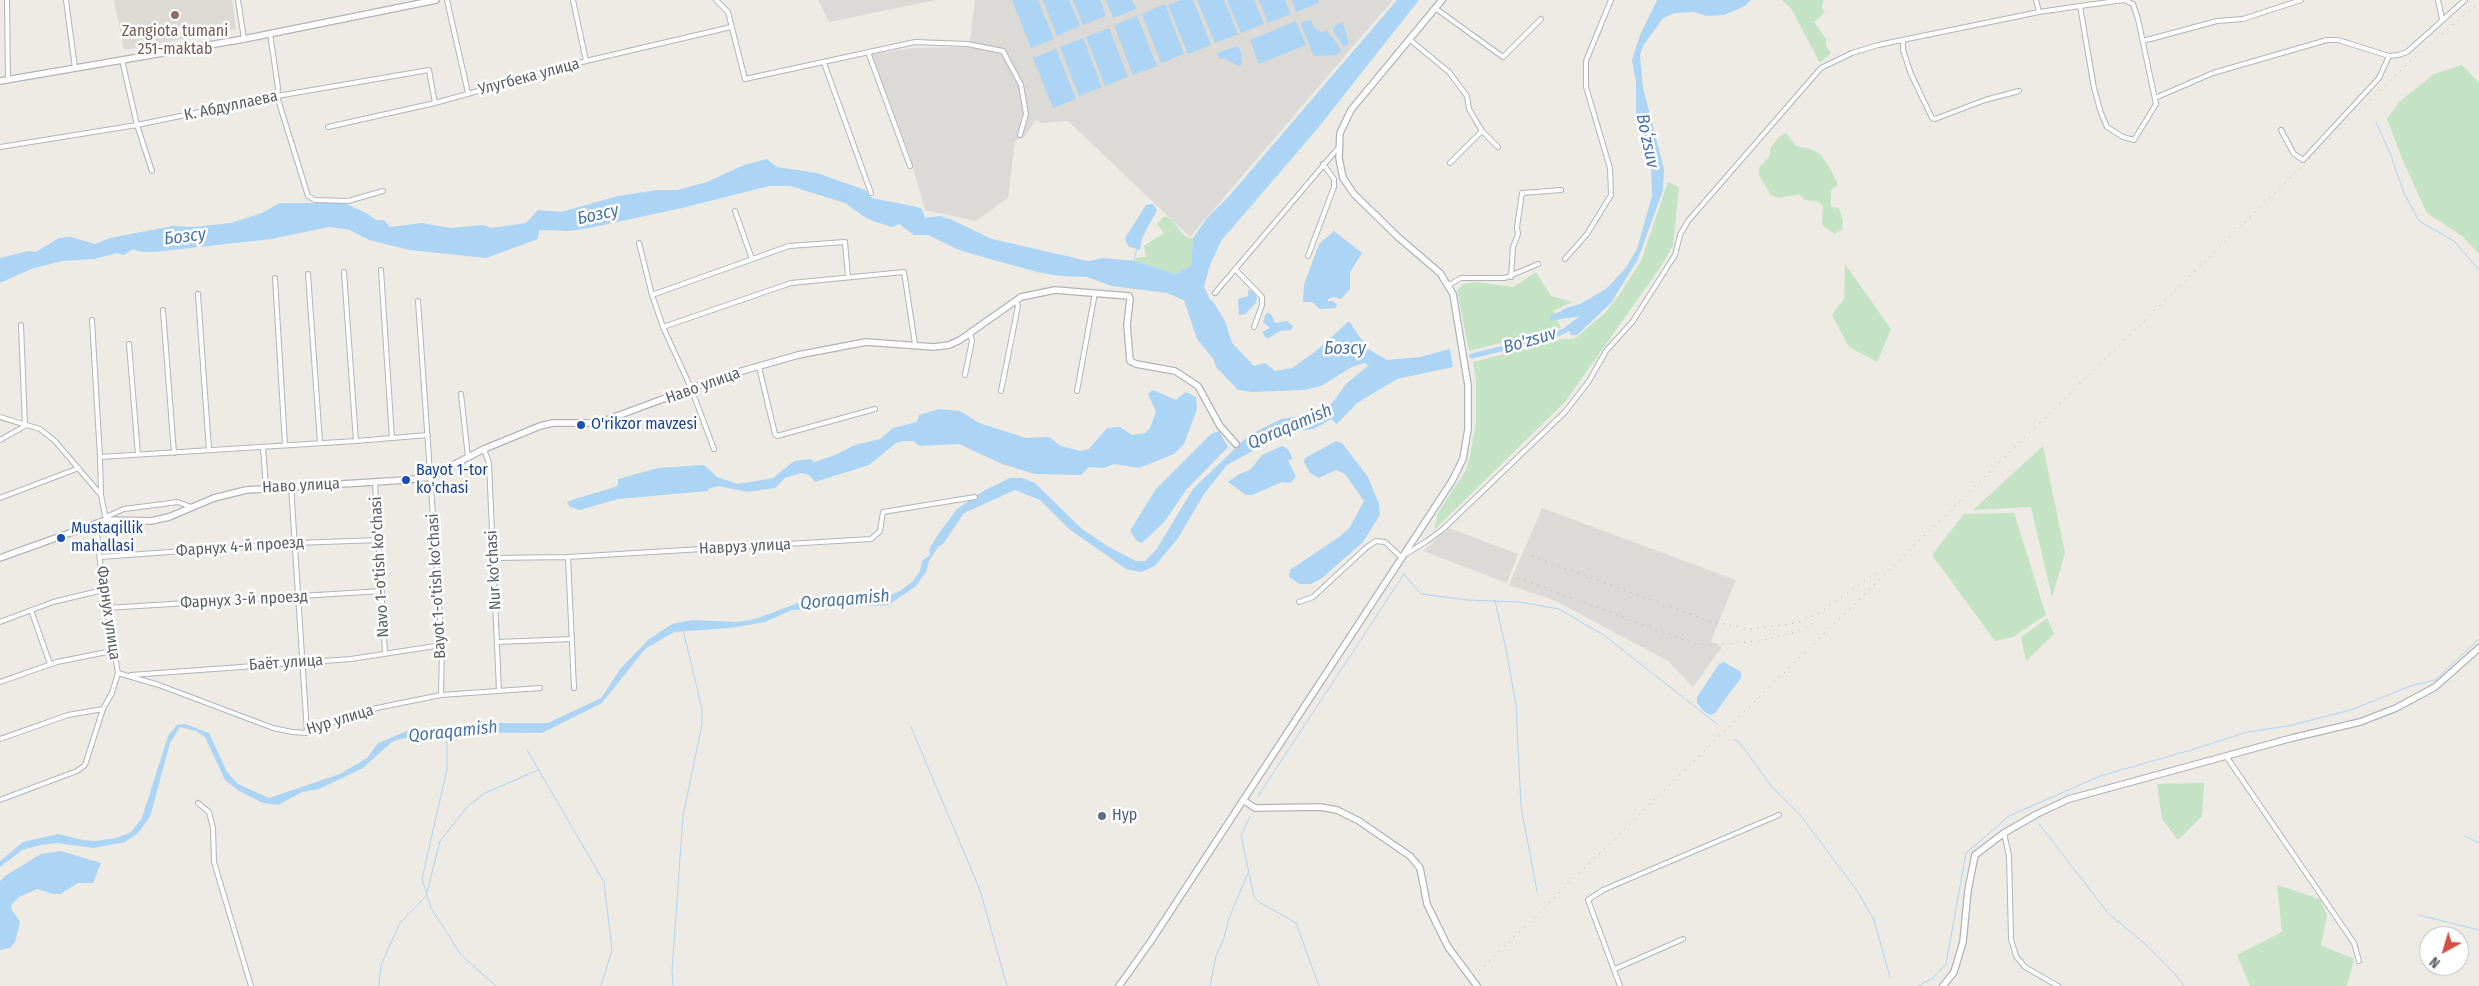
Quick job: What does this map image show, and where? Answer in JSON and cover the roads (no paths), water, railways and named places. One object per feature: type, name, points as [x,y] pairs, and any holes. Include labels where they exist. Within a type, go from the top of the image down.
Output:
[{"type":"street","points":[[7,0],[8,79]]},
{"type":"street","points":[[66,0],[75,68]]},
{"type":"street","points":[[238,0],[244,38]]},
{"type":"street","points":[[0,81],[244,38],[436,0]]},
{"type":"street","points":[[447,0],[468,93]]},
{"type":"street","points":[[573,0],[586,62]]},
{"type":"street","points":[[716,0],[728,12],[745,79],[915,42],[967,44],[1003,51],[1021,85],[1026,114],[1020,135]]},
{"type":"street","points":[[1119,986],[1455,476],[1466,444],[1469,415],[1467,368],[1456,308],[1449,285],[1440,273],[1398,237],[1351,190],[1341,173],[1339,147],[1343,125],[1351,110],[1442,0]]},
{"type":"street","points":[[1565,259],[1587,234],[1611,195],[1610,168],[1586,87],[1586,61],[1610,0]]},
{"type":"street","points":[[2036,0],[2039,12]]},
{"type":"street","points":[[2143,41],[2217,21],[2243,19],[2301,0]]},
{"type":"street","points":[[2438,0],[2442,19]]},
{"type":"street","points":[[2154,98],[2213,73],[2326,40],[2338,40],[2388,56],[2407,52],[2465,0]]},
{"type":"street","points":[[1401,557],[1442,530],[1565,412],[1589,381],[1606,351],[1633,321],[1675,255],[1680,235],[1696,211],[1821,68],[1865,48],[2039,12],[2107,1],[2130,1],[2133,4],[2143,41],[2156,104],[2134,140],[2123,137],[2107,127],[2094,88],[2080,6]]},
{"type":"street","points":[[1435,8],[1503,56],[1541,20]]},
{"type":"street","name":"Улугбека улица","points":[[328,127],[436,103],[586,62],[731,26]]},
{"type":"street","points":[[270,33],[277,96],[300,176],[310,199],[348,201],[383,191]]},
{"type":"street","points":[[1409,39],[1449,72],[1467,96],[1469,109],[1482,131],[1498,147]]},
{"type":"street","points":[[1903,40],[1903,50],[1911,74],[1932,118],[1936,119],[1985,100],[2020,92]]},
{"type":"street","points":[[868,52],[910,166]]},
{"type":"street","points":[[2281,130],[2294,154],[2303,160],[2379,78],[2388,56]]},
{"type":"street","points":[[122,60],[137,125],[152,171]]},
{"type":"street","points":[[824,63],[871,193]]},
{"type":"street","name":"К. Абдуллаева","points":[[0,147],[137,125],[277,96],[429,70],[436,103]]},
{"type":"street","points":[[1450,163],[1482,131]]},
{"type":"street","points":[[1215,293],[1339,147]]},
{"type":"street","points":[[1308,256],[1334,187],[1334,179],[1323,164]]},
{"type":"street","points":[[1511,277],[1513,247],[1518,234],[1517,226],[1522,193],[1560,190]]},
{"type":"street","points":[[735,211],[752,258]]},
{"type":"street","points":[[652,295],[789,246],[844,242],[848,277]]},
{"type":"street","points":[[639,243],[652,295],[663,327],[691,388],[714,449]]},
{"type":"street","points":[[1449,285],[1461,278],[1511,277],[1538,264]]},
{"type":"street","points":[[1235,269],[1262,297],[1262,305],[1254,326]]},
{"type":"street","points":[[382,270],[392,438]]},
{"type":"street","points":[[344,272],[356,441]]},
{"type":"street","points":[[663,327],[791,283],[904,272],[915,344]]},
{"type":"street","points":[[308,274],[320,442]]},
{"type":"street","points":[[275,278],[285,445]]},
{"type":"street","name":"Наво улица","points":[[106,518],[151,521],[169,517],[191,507],[246,490],[375,482],[430,476],[484,449],[553,423],[598,423],[691,388],[798,355],[866,342],[915,344],[934,347],[949,345],[1016,301],[1038,292],[1056,290],[1112,293],[1130,298],[1127,325],[1130,361],[1136,364],[1176,371],[1198,386],[1220,426],[1236,444]]},
{"type":"street","points":[[1077,391],[1094,293]]},
{"type":"street","points":[[198,294],[209,450]]},
{"type":"street","name":"Bayot 1-o'tish ko'chasi","points":[[418,301],[442,645],[441,695]]},
{"type":"street","points":[[1001,391],[1018,306],[1016,301]]},
{"type":"street","points":[[163,310],[174,453]]},
{"type":"street","points":[[92,320],[101,495],[106,518]]},
{"type":"street","points":[[21,325],[25,426]]},
{"type":"street","points":[[965,376],[972,341],[970,333]]},
{"type":"street","points":[[129,344],[138,455]]},
{"type":"street","points":[[759,366],[774,434],[777,436],[875,409]]},
{"type":"street","points":[[461,394],[468,457]]},
{"type":"street","points":[[0,418],[40,429],[56,441],[101,495]]},
{"type":"street","points":[[0,440],[25,426]]},
{"type":"street","points":[[100,457],[428,435]]},
{"type":"street","points":[[263,446],[266,488]]},
{"type":"street","name":"Nur ko'chasi","points":[[484,449],[489,463],[499,692]]},
{"type":"street","points":[[0,498],[78,468]]},
{"type":"street","name":"Navo 1-o'tish ko'chasi","points":[[375,482],[386,653]]},
{"type":"street","points":[[291,486],[307,733]]},
{"type":"street","name":"Навруз улица","points":[[494,558],[568,557],[871,539],[880,531],[883,512],[975,497]]},
{"type":"street","points":[[0,558],[96,524],[124,509],[178,502],[191,507]]},
{"type":"street","name":"Фарнух улица","points":[[96,524],[112,651],[118,673]]},
{"type":"street","name":"Фарнух 4-й проезд","points":[[100,557],[295,543],[379,540]]},
{"type":"street","points":[[1298,602],[1313,597],[1376,541],[1385,542],[1401,557]]},
{"type":"street","points":[[568,557],[574,688]]},
{"type":"street","points":[[0,622],[53,602],[103,590]]},
{"type":"street","name":"Фарнух 3-й проезд","points":[[106,608],[382,591]]},
{"type":"street","points":[[31,610],[50,664]]},
{"type":"street","points":[[497,642],[572,639]]},
{"type":"street","name":"Баёт улица","points":[[129,675],[350,658],[442,645]]},
{"type":"street","points":[[1943,986],[1954,972],[1963,942],[1968,890],[1975,855],[2004,833],[2037,814],[2069,800],[2226,756],[2360,722],[2396,708],[2435,687],[2479,648]]},
{"type":"street","points":[[0,682],[50,664],[112,651]]},
{"type":"street","points":[[0,800],[77,772],[85,765],[103,709],[112,693],[118,673]]},
{"type":"street","name":"Нур улица","points":[[118,673],[129,675],[273,728],[307,733],[362,711],[441,695],[540,688]]},
{"type":"street","points":[[0,739],[68,715],[103,709]]},
{"type":"street","points":[[2226,756],[2354,943],[2359,961]]},
{"type":"street","points":[[1243,800],[1255,808]]},
{"type":"street","points":[[198,803],[209,812],[214,862],[251,986]]},
{"type":"street","points":[[1236,811],[1244,807],[1320,807],[1337,810],[1359,820],[1410,856],[1420,868],[1427,904],[1448,948],[1477,986]]},
{"type":"street","points":[[1620,986],[1588,900],[1595,894],[1779,815]]},
{"type":"street","points":[[2004,833],[2009,856],[2011,939],[2016,956],[2025,967],[2058,986]]},
{"type":"street","points":[[1615,970],[1683,939]]},
{"type":"water","points":[[1012,0],[1038,0],[1054,39],[1031,48]]},
{"type":"water","points":[[1043,0],[1069,0],[1080,26],[1057,36]]},
{"type":"water","points":[[1073,0],[1100,0],[1106,16],[1083,25]]},
{"type":"water","points":[[1106,0],[1132,0],[1136,9],[1113,18]]},
{"type":"water","points":[[1180,0],[1193,0],[1211,45],[1188,54],[1168,5]]},
{"type":"water","points":[[1197,0],[1224,0],[1238,34],[1215,43]]},
{"type":"water","points":[[1227,0],[1254,0],[1264,24],[1241,33]]},
{"type":"water","points":[[1259,0],[1285,0],[1291,14],[1268,23]]},
{"type":"water","points":[[1292,0],[1318,0],[1319,3],[1296,12]]},
{"type":"water","name":"Бозсу","points":[[1397,0],[1419,0],[1318,128],[1221,241],[1210,265],[1204,286],[1209,298],[1225,321],[1232,343],[1254,366],[1265,363],[1275,371],[1292,368],[1316,351],[1349,321],[1368,349],[1387,360],[1420,357],[1450,349],[1453,367],[1397,379],[1357,403],[1337,424],[1331,419],[1314,429],[1287,432],[1227,465],[1204,494],[1178,538],[1155,566],[1141,572],[1126,569],[1069,529],[1040,500],[1015,490],[964,513],[943,544],[938,547],[929,561],[926,572],[915,587],[888,605],[792,610],[765,622],[730,628],[674,632],[645,649],[602,703],[542,733],[441,732],[400,739],[392,742],[363,768],[319,789],[302,792],[278,805],[263,803],[239,791],[225,780],[205,737],[196,731],[180,727],[170,743],[150,817],[138,833],[125,842],[93,848],[57,843],[41,845],[22,850],[0,867],[0,861],[23,842],[58,834],[95,841],[117,838],[131,832],[142,818],[168,736],[177,725],[185,724],[209,733],[227,772],[238,784],[269,798],[340,774],[367,758],[378,743],[407,731],[480,723],[548,723],[601,698],[621,668],[648,640],[672,624],[693,620],[737,622],[755,619],[809,599],[886,597],[900,591],[913,581],[920,571],[922,561],[930,555],[929,550],[937,536],[957,509],[985,490],[1010,478],[1022,478],[1035,483],[1082,529],[1109,547],[1136,561],[1145,561],[1156,550],[1193,489],[1248,436],[1281,419],[1315,414],[1332,403],[1346,384],[1369,365],[1364,363],[1352,367],[1321,386],[1304,390],[1252,392],[1238,390],[1216,367],[1214,360],[1197,339],[1184,300],[1167,293],[1112,286],[1087,277],[1060,276],[1037,272],[983,257],[959,250],[928,235],[914,235],[899,224],[892,227],[873,221],[845,203],[790,186],[769,186],[682,208],[589,228],[570,231],[539,230],[538,239],[486,258],[410,250],[369,240],[350,230],[329,227],[271,239],[155,252],[142,252],[133,249],[124,255],[117,253],[94,259],[62,261],[31,269],[0,283],[0,258],[29,251],[36,252],[59,238],[71,237],[95,244],[110,238],[172,226],[193,227],[231,223],[262,213],[280,203],[344,203],[376,220],[384,220],[390,227],[422,223],[451,228],[483,225],[491,228],[526,223],[538,210],[561,212],[618,196],[657,190],[677,190],[707,182],[744,165],[767,159],[777,167],[817,173],[865,190],[872,198],[917,207],[922,209],[925,218],[939,216],[950,219],[992,239],[1088,261],[1103,258],[1135,261],[1175,274],[1191,266],[1193,238],[1207,218],[1230,195]]},
{"type":"water","name":"Boʻzsuv","points":[[1657,0],[1751,0],[1745,6],[1724,15],[1707,16],[1694,12],[1675,13],[1663,18],[1643,46],[1640,55],[1643,88],[1664,169],[1663,190],[1638,259],[1611,303],[1577,335],[1571,335],[1568,329],[1583,320],[1581,316],[1549,321],[1551,316],[1566,308],[1580,304],[1606,289],[1625,269],[1637,249],[1652,196],[1651,163],[1636,115],[1636,82],[1632,60],[1640,35]]},
{"type":"water","points":[[1165,4],[1184,54],[1161,63],[1142,14]]},
{"type":"water","points":[[1137,16],[1157,66],[1133,75],[1114,25]]},
{"type":"water","points":[[1311,20],[1314,28],[1321,32],[1327,31],[1337,43],[1341,52],[1337,55],[1314,56],[1301,25],[1303,22]]},
{"type":"water","points":[[1296,21],[1306,45],[1259,64],[1250,40]]},
{"type":"water","points":[[1343,23],[1349,43],[1344,47],[1333,30],[1335,25]]},
{"type":"water","points":[[1109,28],[1128,77],[1105,86],[1086,37]]},
{"type":"water","points":[[1083,38],[1102,87],[1079,96],[1060,47]]},
{"type":"water","points":[[1238,47],[1241,51],[1242,65],[1238,66],[1224,58],[1219,59],[1217,53]]},
{"type":"water","points":[[1056,49],[1076,99],[1053,108],[1033,58]]},
{"type":"water","points":[[1153,204],[1157,210],[1142,238],[1140,250],[1128,246],[1125,238],[1146,205]]},
{"type":"water","points":[[1334,231],[1362,253],[1350,272],[1350,289],[1341,299],[1334,297],[1328,299],[1328,301],[1333,301],[1337,305],[1335,308],[1320,309],[1312,302],[1303,302],[1304,285],[1319,244]]},
{"type":"water","points":[[1248,290],[1253,291],[1257,298],[1256,303],[1245,314],[1239,315],[1238,299],[1248,296]]},
{"type":"water","points":[[1266,313],[1271,314],[1275,323],[1287,321],[1293,326],[1291,330],[1280,331],[1267,339],[1262,332],[1270,328],[1263,322]]},
{"type":"water","points":[[1558,331],[1562,335],[1536,342],[1535,334]]},
{"type":"water","points":[[1153,390],[1176,400],[1186,392],[1196,397],[1197,409],[1184,444],[1174,454],[1139,468],[1114,464],[1104,468],[1089,467],[1081,475],[1035,474],[1002,464],[959,444],[920,446],[913,441],[904,441],[896,443],[869,465],[815,482],[809,475],[801,473],[785,478],[775,488],[748,492],[718,486],[708,489],[708,491],[618,499],[580,510],[570,507],[567,503],[618,486],[618,479],[658,468],[704,465],[717,477],[738,484],[773,478],[794,461],[811,459],[814,462],[835,455],[855,445],[880,439],[893,428],[917,422],[919,415],[939,409],[960,411],[979,423],[1026,438],[1049,437],[1061,446],[1080,451],[1089,449],[1107,428],[1120,427],[1132,435],[1145,433],[1150,428],[1156,412],[1148,394]]},
{"type":"water","points":[[1219,431],[1228,447],[1186,490],[1165,521],[1142,543],[1137,541],[1130,531],[1156,489],[1211,434]]},
{"type":"water","points":[[1336,441],[1342,443],[1368,477],[1379,504],[1380,515],[1363,542],[1322,578],[1311,584],[1300,584],[1289,577],[1290,570],[1339,537],[1350,527],[1364,501],[1345,474],[1336,470],[1319,478],[1310,473],[1304,462],[1305,458]]},
{"type":"water","points":[[1282,446],[1288,449],[1293,459],[1288,460],[1296,477],[1290,483],[1282,482],[1252,495],[1246,495],[1228,482],[1239,474],[1250,470],[1262,455]]},
{"type":"water","points":[[1724,662],[1741,672],[1741,678],[1715,713],[1710,715],[1702,710],[1697,703],[1697,697],[1719,664]]},
{"type":"water","points":[[60,851],[101,863],[93,883],[78,883],[60,894],[37,889],[19,897],[12,904],[11,909],[20,922],[15,942],[10,948],[0,950],[0,881],[41,854]]},
{"type":"waterway","points":[[2376,122],[2390,153],[2404,193],[2419,221],[2454,241],[2479,270]]},
{"type":"waterway","points":[[1133,263],[1137,249]]},
{"type":"waterway","name":"Bo'zsuv","points":[[1554,335],[1564,331],[1587,314]]},
{"type":"waterway","name":"Bo'zsuv","points":[[1472,356],[1541,339]]},
{"type":"waterway","points":[[1258,796],[1404,574],[1421,594],[1468,600],[1519,602],[1559,609],[1605,636],[1717,724]]},
{"type":"waterway","points":[[1495,601],[1516,705],[1521,807],[1537,891]]},
{"type":"waterway","points":[[673,986],[672,971],[683,816],[702,724],[702,709],[683,630]]},
{"type":"waterway","points":[[1918,986],[1933,978],[1946,964],[1966,853],[2009,816],[2100,776],[2247,732],[2288,726],[2351,710],[2413,685],[2435,680],[2479,639]]},
{"type":"waterway","points":[[911,727],[980,890],[1007,986]]},
{"type":"waterway","name":"Qoraqamish","points":[[447,733],[447,769],[422,879],[431,908],[461,955],[496,986]]},
{"type":"waterway","points":[[1734,739],[1740,743],[1771,786],[1801,816],[1858,892],[1874,920],[1890,977]]},
{"type":"waterway","points":[[527,750],[604,882],[612,950],[601,986]]},
{"type":"waterway","points":[[379,986],[381,965],[400,923],[426,896],[440,841],[467,807],[485,793],[538,770]]},
{"type":"waterway","points":[[1250,817],[1241,835],[1254,897],[1259,902],[1296,923],[1319,986]]},
{"type":"waterway","points":[[2039,824],[2108,913],[2144,943],[2175,974],[2184,986]]},
{"type":"waterway","points":[[2465,836],[2479,843]]},
{"type":"waterway","points":[[1210,986],[1216,956],[1224,938],[1229,918],[1248,873]]},
{"type":"waterway","points":[[2419,915],[2479,930]]},
{"type":"railway","points":[[1464,986],[2380,90],[2416,56],[2479,3]]},
{"type":"railway","points":[[1532,556],[1709,621],[1750,629],[1797,623],[1819,613],[1880,570]]},
{"type":"railway","points":[[1518,578],[1692,643],[1709,645],[1759,641],[1796,632],[1813,623]]},
{"type":"place","name":"Zangiota tumani 251-maktab","points":[[175,15]]},
{"type":"place","name":"O'rikzor mavzesi","points":[[581,425]]},
{"type":"place","name":"Bayot 1-tor ko'chasi","points":[[406,480]]},
{"type":"place","name":"Mustaqillik mahallasi","points":[[61,538]]},
{"type":"place","name":"Нур","points":[[1102,816]]}]
